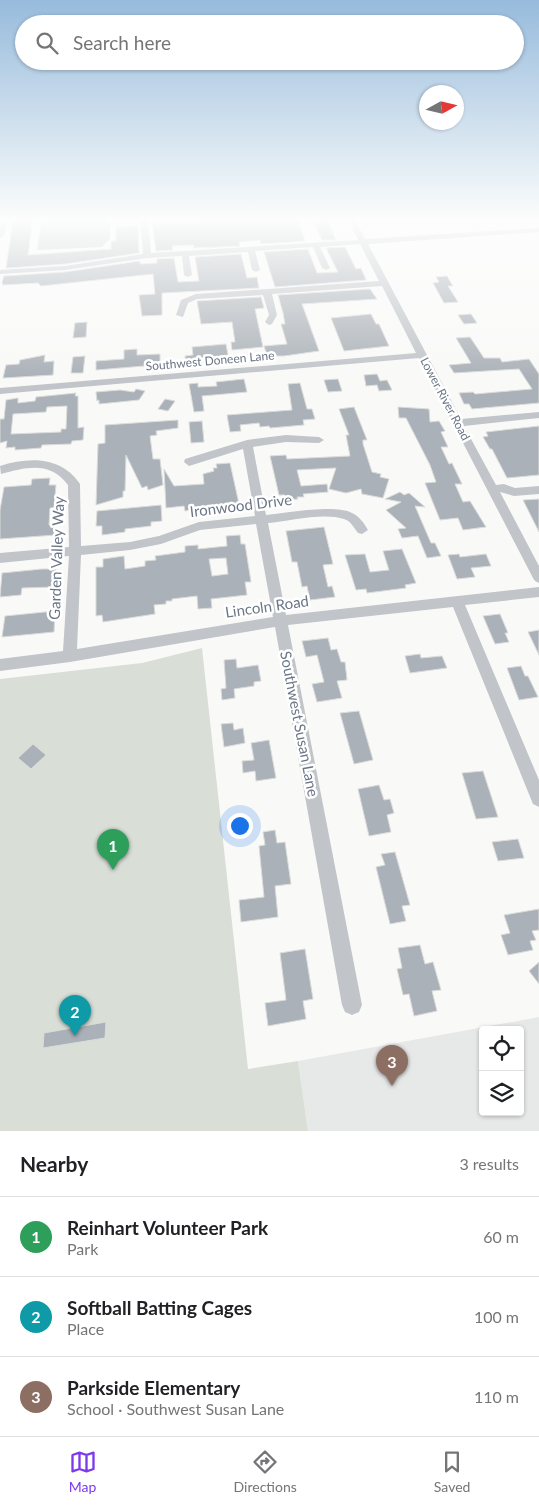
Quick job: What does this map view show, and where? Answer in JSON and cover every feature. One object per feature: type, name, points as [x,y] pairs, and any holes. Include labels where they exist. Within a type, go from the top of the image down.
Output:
[{"type":"street","name":"Lower River Road","points":[[379,272],[539,578]]},
{"type":"street","points":[[180,315],[184,302],[196,297],[385,283]]},
{"type":"street","points":[[267,292],[273,315],[268,322]]},
{"type":"street","name":"Southwest Doneen Lane","points":[[0,391],[422,355]]},
{"type":"street","points":[[457,423],[539,415]]},
{"type":"street","points":[[189,462],[247,443],[297,439],[319,440]]},
{"type":"street","name":"Southwest Susan Lane","points":[[247,443],[352,1005]]},
{"type":"street","name":"Garden Valley Way","points":[[1,470],[24,463],[38,463],[59,468],[69,475],[74,484],[76,496],[75,550],[70,656]]},
{"type":"street","points":[[495,494],[509,497],[514,492],[539,490]]},
{"type":"street","name":"Ironwood Drive","points":[[0,558],[151,542],[199,526],[337,513],[347,516],[356,522],[362,530]]},
{"type":"street","points":[[521,543],[539,563]]},
{"type":"street","name":"Lincoln Road","points":[[0,665],[70,656],[279,621],[539,592]]},
{"type":"street","points":[[458,601],[539,799]]},
{"type":"shaded area","points":[[202,648],[248,1069],[298,1061],[308,1131],[0,1131],[0,679],[142,663]]},
{"type":"shaded area","points":[[539,1017],[539,1131],[308,1131],[298,1061],[479,1028],[479,1116],[524,1116],[524,1026],[490,1026]]},
{"type":"building","points":[[67,272],[176,272],[178,282],[199,281],[197,272],[245,272],[247,278],[257,277],[259,288],[162,293],[162,315],[142,316],[139,295],[155,294],[153,274],[41,286],[38,283],[3,285],[2,282],[4,276]]},
{"type":"building","points":[[270,272],[317,273],[363,272],[366,280],[275,287]]},
{"type":"building","points":[[447,276],[453,286],[448,286],[458,302],[444,303],[433,283],[439,282],[436,277]]},
{"type":"building","points":[[370,289],[377,299],[302,304],[319,351],[284,356],[267,356],[264,346],[287,344],[281,324],[285,324],[278,295]]},
{"type":"building","points":[[261,297],[264,308],[255,309],[263,347],[232,350],[231,342],[235,342],[232,322],[201,324],[197,301]]},
{"type":"building","points":[[371,314],[376,324],[379,324],[389,346],[344,351],[331,318]]},
{"type":"building","points":[[471,314],[477,323],[464,324],[458,315]]},
{"type":"building","points":[[87,322],[86,337],[73,338],[75,323]]},
{"type":"building","points":[[470,337],[484,358],[500,358],[502,362],[529,359],[539,374],[539,403],[472,409],[469,404],[464,404],[459,393],[473,392],[475,394],[532,389],[519,369],[454,373],[449,365],[471,363],[456,338]]},
{"type":"building","points":[[226,344],[228,355],[219,356],[220,359],[203,361],[204,363],[186,365],[185,356],[193,355],[192,347]]},
{"type":"building","points":[[137,349],[137,355],[160,354],[160,362],[156,363],[156,365],[96,370],[96,361],[124,359],[124,350]]},
{"type":"building","points":[[45,355],[44,362],[54,361],[53,375],[3,378],[6,365],[19,364],[20,360]]},
{"type":"building","points":[[85,356],[83,373],[71,373],[73,357]]},
{"type":"building","points":[[377,374],[380,381],[387,380],[392,390],[379,391],[377,385],[366,386],[364,375]]},
{"type":"building","points":[[244,379],[247,392],[202,396],[204,411],[194,412],[189,384],[198,383],[198,387],[217,386],[216,382]]},
{"type":"building","points":[[338,379],[342,391],[328,392],[324,380]]},
{"type":"building","points":[[300,383],[307,409],[312,409],[315,419],[303,420],[304,425],[270,428],[269,426],[260,427],[259,423],[240,425],[241,431],[230,432],[227,415],[292,410],[288,384]]},
{"type":"building","points":[[136,389],[145,391],[139,400],[99,404],[99,400],[97,401],[96,392],[120,390],[134,392]]},
{"type":"building","points":[[76,393],[75,396],[78,396],[78,428],[84,427],[83,440],[72,441],[71,444],[42,445],[41,448],[15,450],[15,447],[6,448],[7,441],[0,443],[0,419],[4,419],[6,400],[18,398],[18,403],[35,401],[36,397]],"holes":[[[67,406],[66,429],[61,429],[61,432],[11,434],[13,414],[46,412],[47,407]]]},
{"type":"building","points":[[165,399],[175,401],[168,411],[158,409]]},
{"type":"building","points":[[354,407],[367,440],[363,440],[363,444],[372,472],[381,474],[380,477],[389,479],[383,498],[362,494],[361,489],[346,493],[329,489],[336,468],[297,470],[301,486],[327,484],[328,492],[303,494],[304,497],[286,500],[285,495],[279,495],[270,456],[286,455],[287,459],[350,456],[346,435],[349,435],[339,409]]},
{"type":"building","points":[[398,407],[429,409],[430,422],[439,421],[445,431],[441,432],[448,447],[441,447],[449,464],[452,463],[462,484],[455,484],[463,502],[470,501],[486,527],[463,530],[458,518],[440,520],[425,483],[436,482],[430,465],[406,418],[399,418]]},
{"type":"building","points":[[178,420],[178,428],[156,431],[157,435],[150,436],[153,459],[160,459],[163,485],[148,490],[147,486],[142,488],[126,455],[125,491],[123,491],[123,497],[96,505],[98,444],[105,443],[105,425]]},
{"type":"building","points":[[202,421],[204,442],[191,443],[189,422]]},
{"type":"building","points":[[539,426],[539,475],[507,478],[492,449],[490,449],[483,437],[488,436],[486,432]]},
{"type":"building","points":[[230,463],[239,504],[185,511],[184,506],[166,508],[164,469],[174,486],[204,484],[203,474],[214,471],[213,468],[217,468],[216,464]]},
{"type":"building","points":[[50,478],[49,485],[56,485],[54,508],[50,508],[49,525],[57,524],[56,535],[0,539],[0,510],[4,487],[31,485],[32,479]]},
{"type":"building","points":[[400,492],[404,495],[409,493],[425,507],[415,506],[431,543],[435,543],[441,556],[427,558],[418,536],[402,538],[398,529],[406,528],[386,510],[401,502],[385,499]]},
{"type":"building","points":[[539,499],[539,532],[523,500]]},
{"type":"building","points":[[161,505],[162,521],[151,522],[151,526],[125,529],[125,532],[102,535],[102,526],[96,526],[97,511]]},
{"type":"building","points":[[324,527],[333,564],[323,565],[328,587],[332,586],[335,597],[310,600],[307,586],[302,587],[297,562],[292,562],[286,531]]},
{"type":"building","points":[[240,535],[241,544],[245,544],[251,582],[245,582],[247,595],[211,599],[212,608],[198,609],[197,596],[172,599],[172,601],[166,601],[166,604],[154,605],[155,614],[103,622],[102,615],[96,616],[96,567],[103,567],[103,559],[124,556],[125,569],[145,566],[145,561],[156,560],[155,556],[185,552],[185,546],[198,545],[198,549],[227,546],[226,536]],"holes":[[[226,558],[228,574],[212,576],[209,559]]]},
{"type":"building","points":[[402,549],[416,583],[405,585],[406,588],[367,593],[366,589],[356,590],[345,555],[365,554],[370,572],[389,570],[383,551]]},
{"type":"building","points":[[459,554],[460,557],[486,554],[491,566],[471,568],[475,577],[457,579],[448,555]]},
{"type":"building","points":[[56,569],[55,587],[22,588],[21,595],[0,597],[2,573]]},
{"type":"building","points":[[55,611],[54,632],[2,637],[5,616]]},
{"type":"building","points":[[500,614],[508,633],[505,633],[509,642],[495,644],[483,616]]},
{"type":"building","points":[[539,630],[539,655],[528,632]]},
{"type":"building","points":[[328,638],[331,650],[337,649],[341,662],[345,662],[347,680],[337,681],[342,698],[317,702],[312,684],[324,682],[317,655],[306,657],[302,641]]},
{"type":"building","points":[[420,654],[421,658],[442,656],[447,668],[410,673],[405,656]]},
{"type":"building","points":[[236,659],[237,668],[258,665],[261,681],[254,682],[254,686],[234,689],[235,698],[222,700],[221,689],[226,688],[224,660]]},
{"type":"building","points":[[521,666],[538,697],[519,700],[507,668]]},
{"type":"building","points":[[359,711],[373,760],[354,764],[340,713]]},
{"type":"building","points":[[233,723],[234,730],[243,728],[245,743],[224,747],[221,724]]},
{"type":"building","points":[[269,740],[276,778],[256,781],[255,771],[243,773],[242,761],[254,760],[251,743]]},
{"type":"building","points":[[33,744],[46,755],[31,769],[18,758]]},
{"type":"building","points":[[483,771],[498,817],[476,819],[462,773]]},
{"type":"building","points":[[379,785],[384,800],[390,799],[394,813],[387,815],[391,832],[369,836],[358,789]]},
{"type":"building","points":[[275,830],[277,843],[285,842],[291,884],[275,886],[278,917],[241,922],[239,900],[264,897],[259,846],[265,845],[263,832]]},
{"type":"building","points":[[518,839],[524,858],[498,861],[492,842]]},
{"type":"building","points":[[395,852],[410,905],[402,906],[406,921],[390,924],[376,867],[385,865],[381,854]]},
{"type":"building","points":[[539,909],[539,930],[532,931],[536,940],[530,941],[533,950],[508,955],[501,935],[510,933],[504,915]]},
{"type":"building","points":[[420,945],[425,964],[433,962],[441,990],[432,991],[437,1011],[414,1016],[409,994],[403,995],[397,969],[402,968],[398,948]]},
{"type":"building","points":[[305,949],[313,999],[303,1001],[306,1019],[268,1026],[265,1003],[286,1000],[280,953]]},
{"type":"building","points":[[539,962],[539,984],[529,971]]},
{"type":"building","points":[[106,1022],[105,1038],[43,1048],[44,1033]]},
{"type":"place","name":"Reinhart Volunteer Park","points":[[113,870]]},
{"type":"place","name":"Softball Batting Cages","points":[[75,1036]]},
{"type":"place","name":"Parkside Elementary","points":[[392,1086]]}]
